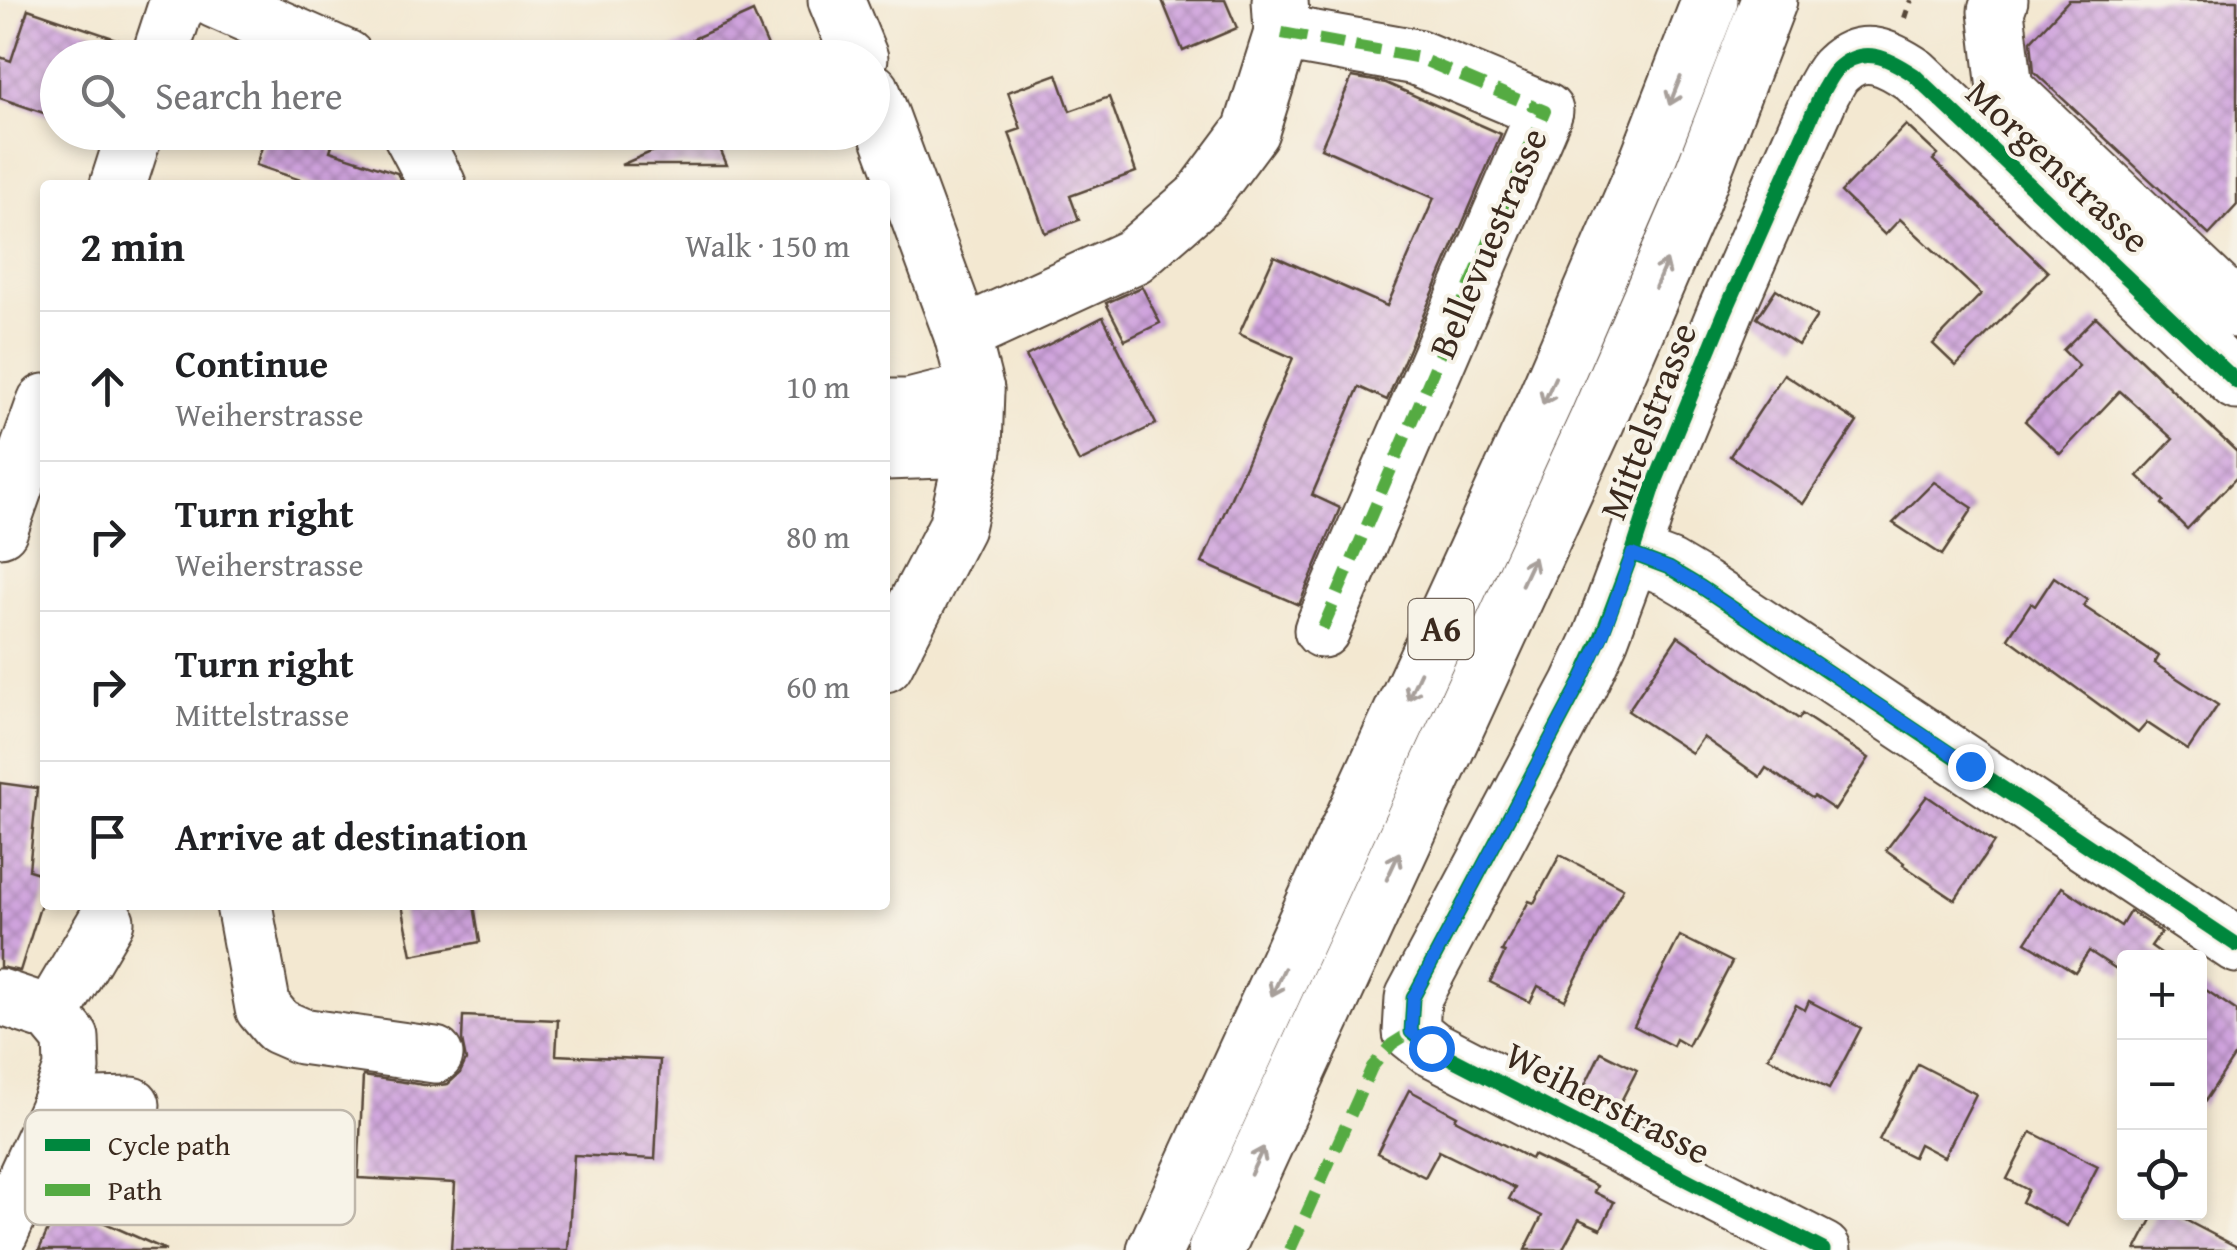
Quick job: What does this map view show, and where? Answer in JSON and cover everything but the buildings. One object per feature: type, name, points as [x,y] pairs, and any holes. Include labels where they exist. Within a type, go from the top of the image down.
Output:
[{"type":"main road","points":[[165,40],[178,0]]},
{"type":"main road","points":[[215,0],[305,40]]},
{"type":"main road","points":[[836,0],[853,40]]},
{"type":"main road","name":"A6","points":[[1155,1250],[1552,384],[1639,182],[1710,0]]},
{"type":"main road","name":"A6","points":[[1216,1250],[1596,424],[1690,206],[1769,0]]},
{"type":"main road","points":[[2000,0],[1996,11],[2005,88],[2237,310]]},
{"type":"main road","name":"Bellevuestrasse","points":[[962,335],[1134,256],[1200,198],[1251,131],[1281,16],[1416,57],[1546,111],[1322,630]]},
{"type":"main road","name":"Morgenstrasse","points":[[1823,90],[1837,69],[1854,58],[1890,58],[1914,74],[2232,366]]},
{"type":"main road","name":"Mittelstrasse","points":[[1823,90],[1656,480],[1632,554],[1669,568],[1701,587],[2237,945]]},
{"type":"main road","points":[[890,140],[962,335],[976,390],[974,449],[956,526],[890,654]]},
{"type":"main road","points":[[120,180],[129,150]]},
{"type":"main road","points":[[420,150],[435,180]]},
{"type":"main road","points":[[890,407],[909,407],[976,390]]},
{"type":"main road","points":[[0,529],[40,422]]},
{"type":"main road","points":[[890,452],[974,449]]},
{"type":"main road","name":"Weiherstrasse","points":[[1632,554],[1602,637],[1579,685],[1413,998],[1411,1032],[1431,1048],[1823,1250]]},
{"type":"main road","points":[[245,910],[263,1008],[278,1026],[301,1036],[436,1055]]},
{"type":"main road","points":[[51,1014],[106,921]]},
{"type":"main road","points":[[0,997],[51,1014],[71,1038],[72,1069],[57,1110]]},
{"type":"main road","points":[[58,1107],[132,1105]]},
{"type":"main road","points":[[0,1232],[25,1178]]},
{"type":"marked path","points":[[1282,33],[1416,57],[1545,111],[1322,630]]},
{"type":"marked path","points":[[1290,1250],[1372,1067],[1392,1044],[1411,1032]]},
{"type":"cycle path","points":[[2237,382],[1914,75],[1886,59],[1856,57],[1835,71],[1823,90],[1656,480],[1632,554],[1669,568],[1701,587],[2237,945]]},
{"type":"cycle path","points":[[1632,554],[1579,685],[1413,998],[1411,1032],[1431,1048],[1823,1250]]},
{"type":"route","points":[[1431,1048],[1411,1032],[1413,998],[1579,685],[1602,637],[1632,554],[1669,568],[1701,587],[1970,766]]}]
